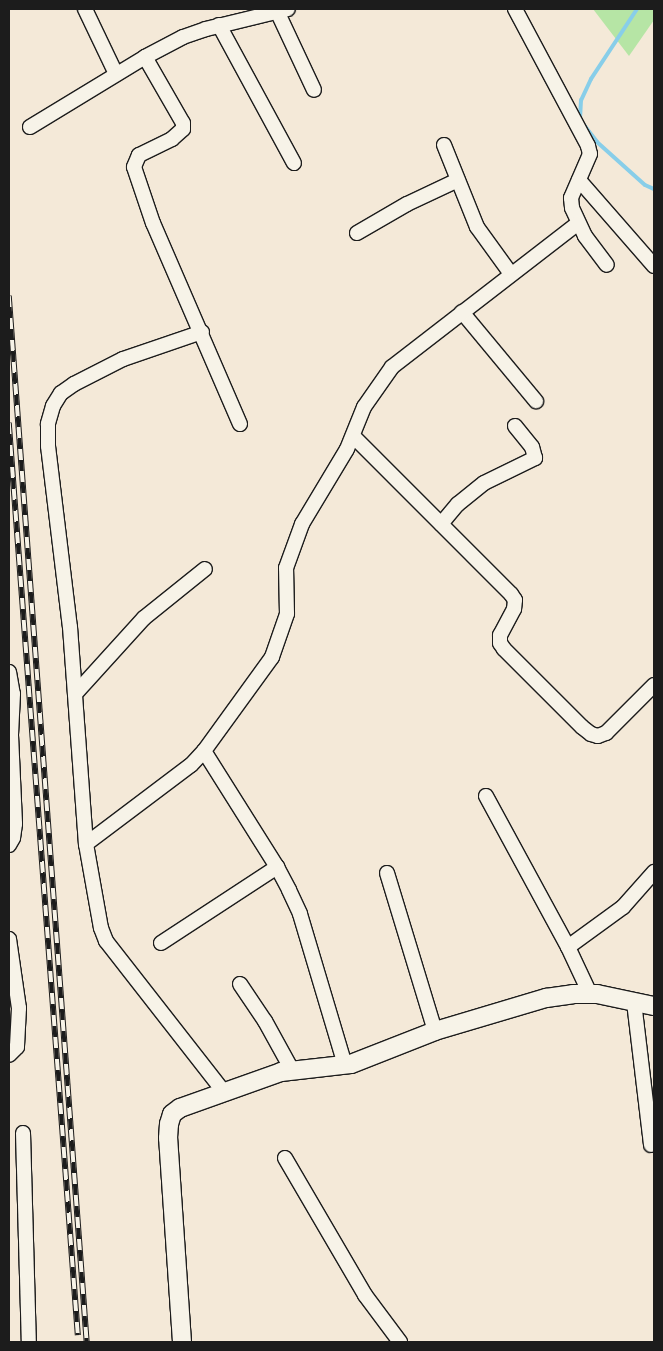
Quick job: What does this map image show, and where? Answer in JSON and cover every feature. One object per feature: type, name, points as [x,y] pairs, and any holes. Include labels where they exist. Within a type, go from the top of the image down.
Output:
[{"type":"street","points":[[85,9],[116,74]]},
{"type":"street","points":[[514,9],[588,146],[590,154],[571,198],[572,208],[578,223],[607,265]]},
{"type":"street","points":[[30,127],[116,74],[183,37],[219,25],[283,10],[314,90]]},
{"type":"street","points":[[219,25],[294,163]]},
{"type":"street","points":[[145,57],[183,123],[183,129],[181,133],[172,139],[139,155],[134,167],[153,223],[202,332],[240,424]]},
{"type":"street","points":[[444,145],[477,227],[512,274]]},
{"type":"street","points":[[357,233],[407,204],[458,180]]},
{"type":"street","points":[[579,180],[654,266]]},
{"type":"street","points":[[86,844],[177,778],[204,751],[272,657],[287,614],[285,581],[289,556],[308,512],[347,450],[364,407],[392,367],[578,223]]},
{"type":"street","points":[[462,312],[536,401]]},
{"type":"street","points":[[202,332],[123,359],[74,384],[61,394],[53,406],[48,424],[48,446],[75,694],[86,844],[101,928],[106,941],[223,1091]]},
{"type":"street","points":[[441,524],[458,504],[484,483],[535,458],[532,447],[515,426]]},
{"type":"street","points":[[353,436],[512,594],[515,600],[514,609],[500,635],[500,643],[591,734],[598,736],[606,733],[654,685]]},
{"type":"street","points":[[75,694],[144,618],[205,569]]},
{"type":"street","points":[[9,672],[13,694],[10,735],[14,824],[13,838],[9,844]]},
{"type":"street","points":[[204,751],[277,867],[300,914],[345,1065]]},
{"type":"street","points":[[486,796],[568,947],[590,994]]},
{"type":"street","points":[[161,943],[277,867]]},
{"type":"street","points":[[568,947],[623,907],[654,872]]},
{"type":"street","points":[[387,874],[435,1031]]},
{"type":"street","points":[[9,939],[17,1047],[9,1055]]},
{"type":"street","points":[[240,984],[265,1021],[292,1070]]},
{"type":"street","points":[[182,1342],[169,1124],[172,1114],[180,1108],[271,1075],[292,1070],[345,1065],[435,1031],[546,998],[572,994],[590,994],[654,1006]]},
{"type":"street","points":[[634,1002],[649,1084],[651,1145]]},
{"type":"street","points":[[23,1133],[29,1342]]},
{"type":"street","points":[[285,1158],[365,1295],[400,1342]]},
{"type":"green space","points":[[593,9],[654,9],[654,20],[629,56]]},
{"type":"waterway","points":[[637,9],[591,79],[581,100],[580,120],[597,142],[645,185],[654,189]]},
{"type":"railway","points":[[9,296],[87,1342]]},
{"type":"railway","points":[[9,423],[78,1335]]}]
